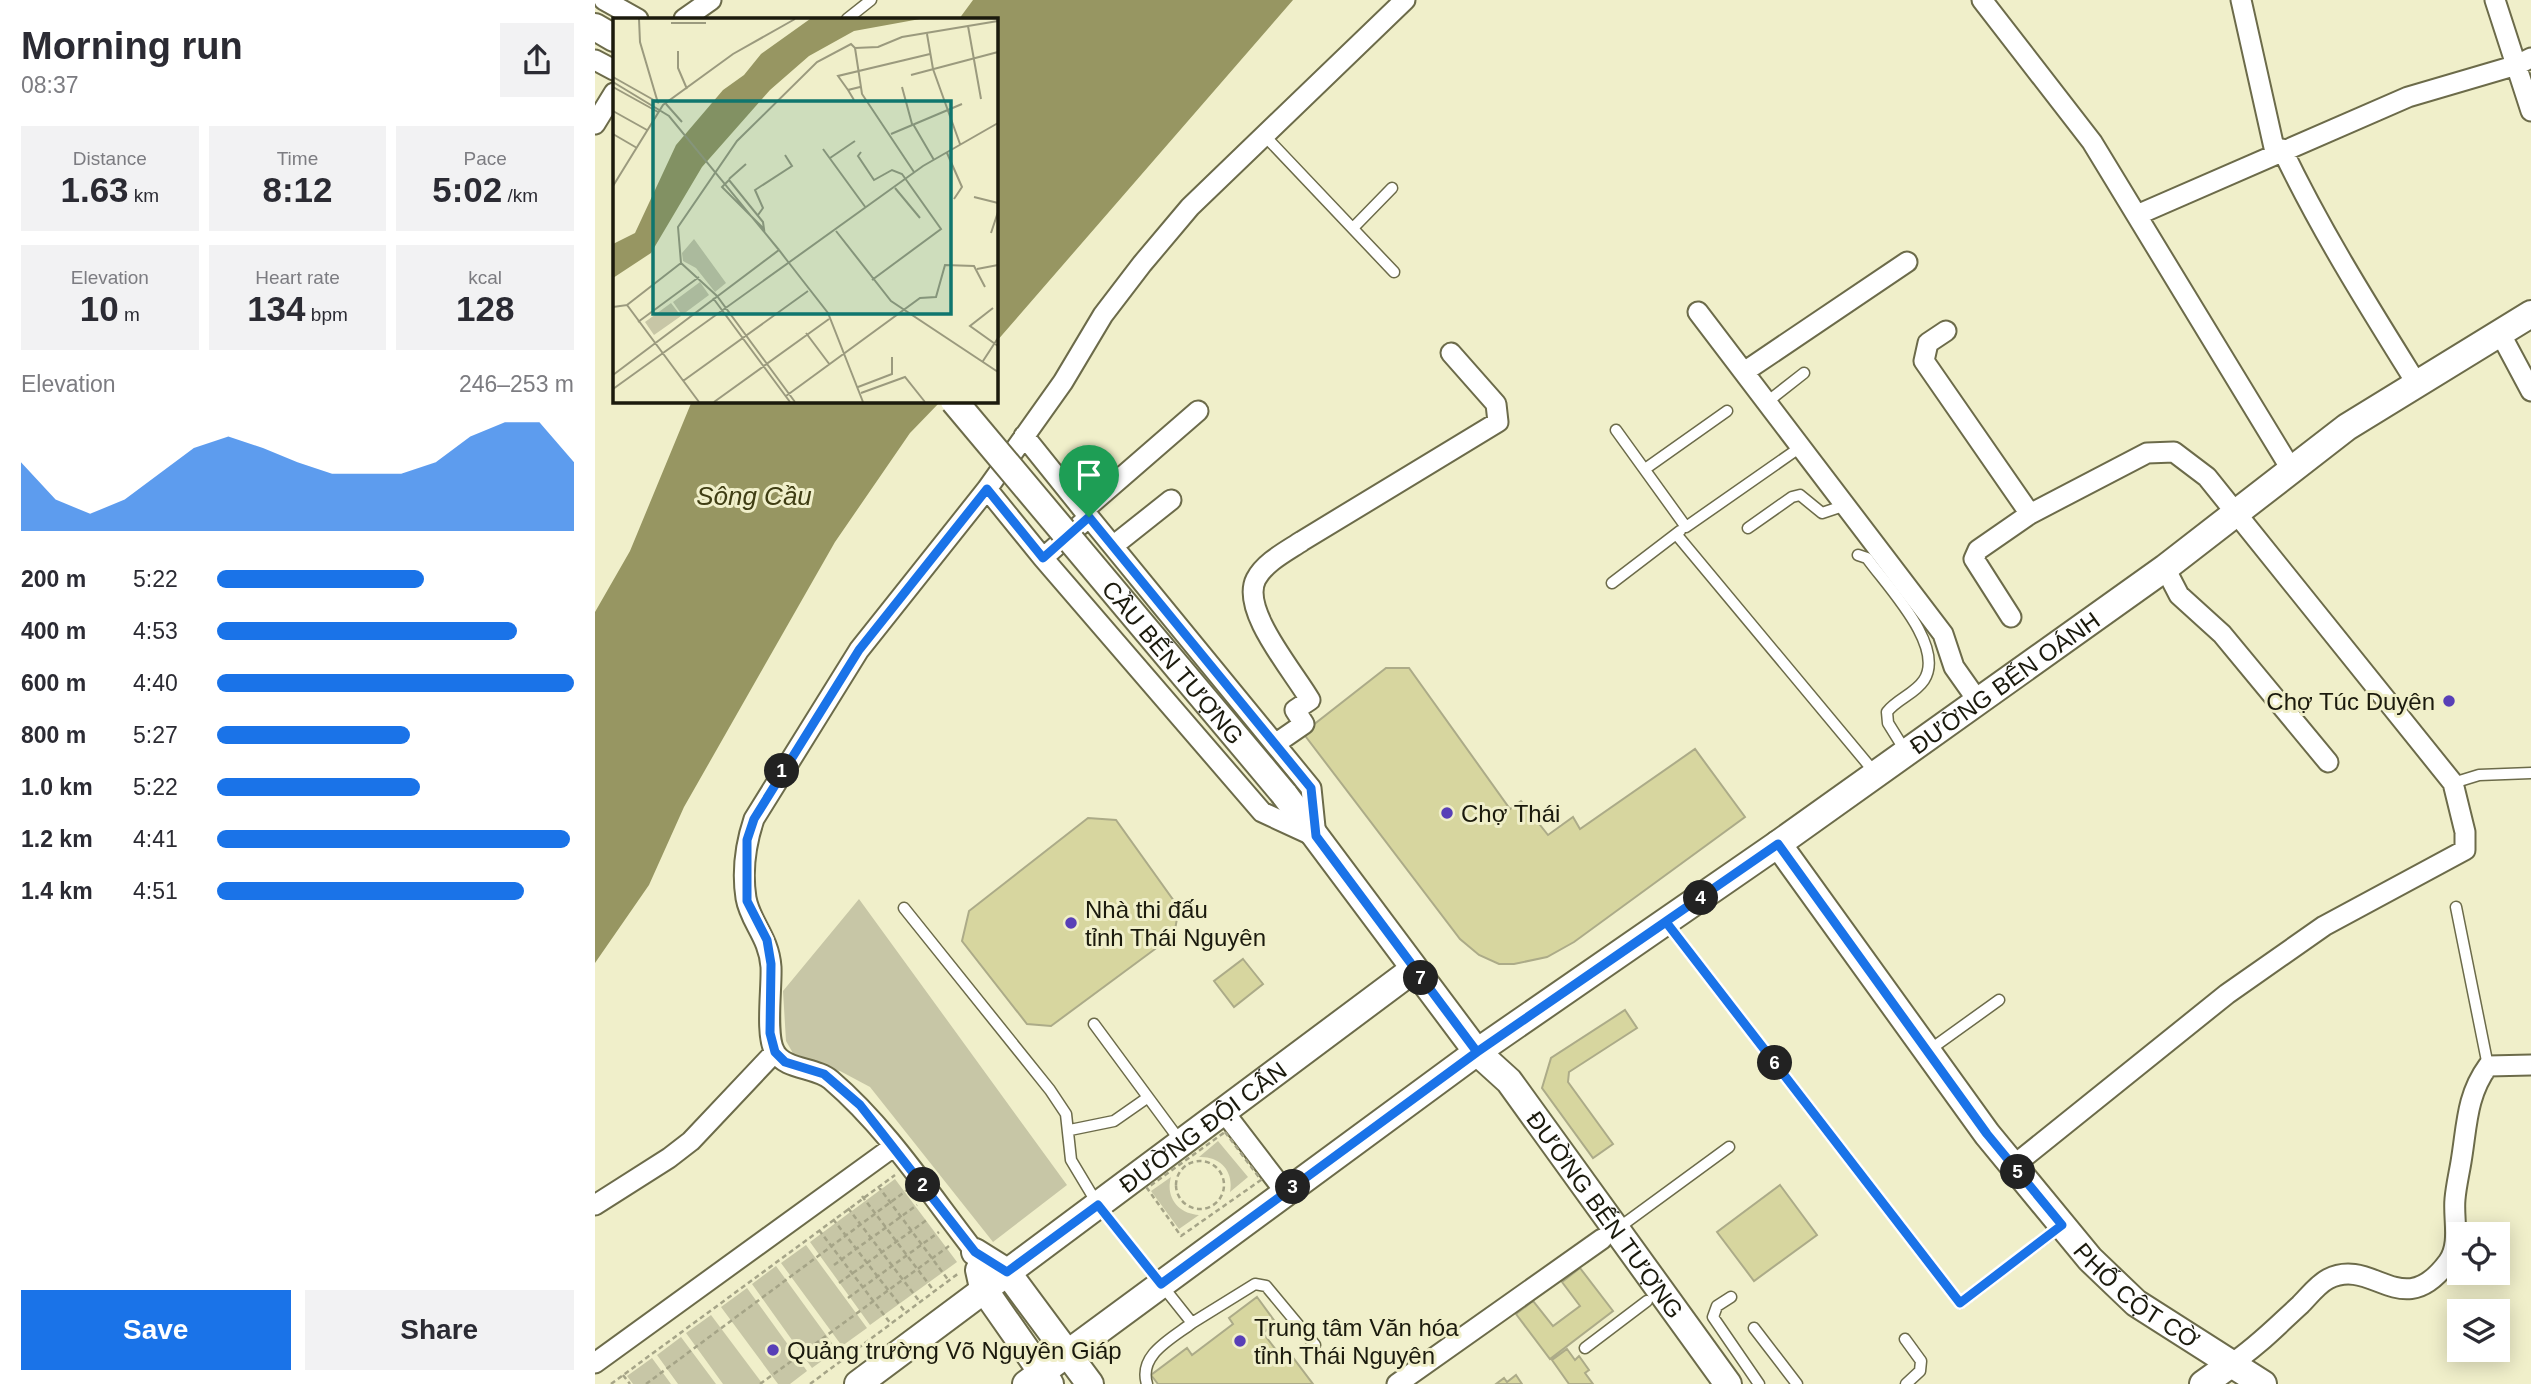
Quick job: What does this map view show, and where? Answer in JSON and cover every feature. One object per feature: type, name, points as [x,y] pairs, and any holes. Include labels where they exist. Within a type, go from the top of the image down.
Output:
[{"type":"main road","points":[[595,27],[613,37]]},
{"type":"main road","name":"ĐƯỜNG BẾN OÁNH","points":[[1477,1052],[1778,844],[2165,568],[2347,427],[2531,314]]},
{"type":"main road","name":"CẦU BẾN TƯỢNG","points":[[955,402],[1284,794]]},
{"type":"main road","name":"ĐƯỜNG BẾN TƯỢNG","points":[[1284,794],[1477,1052],[1509,1081],[1609,1234],[1647,1301],[1708,1384]]},
{"type":"main road","name":"PHỐ CỘT CỜ","points":[[1778,844],[2013,1166],[2090,1259],[2136,1303],[2263,1384]]},
{"type":"main road","name":"ĐƯỜNG ĐỘI CẤN","points":[[858,1384],[983,1288],[1182,1144],[1414,969]]},
{"type":"main road","points":[[962,1253],[1039,1380],[1067,1352],[1477,1052]]},
{"type":"main road","name":"ĐƯỜNG BẾN TƯỢNG","points":[[1609,1234],[1728,1384]]},
{"type":"main road","points":[[962,1253],[1007,1272],[1090,1384]]},
{"type":"main road","points":[[2203,1384],[2231,1364]]},
{"type":"street","points":[[604,0],[630,11]]},
{"type":"street","points":[[685,18],[711,0]]},
{"type":"street","points":[[962,1253],[893,1147],[860,1105],[824,1074],[785,1062],[775,1052],[770,1033],[771,964],[767,940],[747,901],[747,840],[754,819],[859,650],[987,489],[1063,382],[1103,316],[1142,264],[1190,207],[1405,0]]},
{"type":"street","points":[[1982,0],[2092,142],[2291,469]]},
{"type":"street","points":[[2241,0],[2279,151],[2358,290],[2417,384]]},
{"type":"street","points":[[2495,0],[2524,62],[2531,111]]},
{"type":"street","points":[[595,60],[613,70]]},
{"type":"street","points":[[2137,215],[2408,97],[2524,62]]},
{"type":"street","points":[[595,124],[613,95]]},
{"type":"street","points":[[1744,372],[1907,262]]},
{"type":"street","points":[[1698,312],[1943,634],[1954,667],[1978,701]]},
{"type":"street","points":[[1947,331],[1928,343],[1924,361],[2030,514]]},
{"type":"street","points":[[2500,333],[2531,391]]},
{"type":"street","points":[[1275,744],[1304,724],[1295,710],[1310,700],[1266,633],[1254,608],[1252,592],[1257,578],[1275,559],[1302,541],[1498,422],[1496,404],[1451,353]]},
{"type":"street","points":[[1043,558],[1198,411]]},
{"type":"street","points":[[987,489],[1262,812],[1316,836],[1311,788],[1024,436]]},
{"type":"street","points":[[2011,617],[1974,559],[1978,550],[2030,514],[2120,465],[2147,453],[2164,450],[2173,452],[2207,477],[2453,783],[2465,832],[2465,849],[2324,926],[2227,994],[2013,1166]]},
{"type":"street","points":[[1113,546],[1171,500]]},
{"type":"street","points":[[2165,568],[2179,595],[2223,634],[2328,762]]},
{"type":"street","points":[[595,1205],[691,1141],[775,1052]]},
{"type":"street","points":[[2231,1364],[2271,1332],[2327,1279],[2345,1275],[2368,1278],[2399,1289],[2415,1290],[2449,1260],[2456,1234],[2455,1200],[2467,1111],[2478,1080],[2488,1066],[2531,1065]]},
{"type":"street","points":[[1224,1112],[1286,1193]]},
{"type":"street","points":[[595,1363],[893,1147]]},
{"type":"street","points":[[1397,1384],[1609,1234]]},
{"type":"lane","points":[[848,18],[871,0]]},
{"type":"lane","points":[[1264,134],[1394,272]]},
{"type":"lane","points":[[1353,228],[1392,188]]},
{"type":"lane","points":[[1767,402],[1804,373]]},
{"type":"lane","points":[[1645,469],[1727,411]]},
{"type":"lane","points":[[1616,429],[1686,527]]},
{"type":"lane","points":[[1612,583],[1676,534],[1802,446]]},
{"type":"lane","points":[[1748,528],[1792,496],[1800,495],[1822,513],[1846,505]]},
{"type":"lane","points":[[1676,534],[1876,774]]},
{"type":"lane","points":[[1859,555],[1867,558],[1924,639],[1928,670],[1924,680],[1887,712],[1888,723],[1906,752]]},
{"type":"lane","points":[[2453,783],[2479,775],[2531,774]]},
{"type":"lane","points":[[2456,907],[2488,1066]]},
{"type":"lane","points":[[904,908],[1050,1090],[1066,1114],[1070,1130],[1067,1143],[1071,1160],[1098,1205],[1192,1323]]},
{"type":"lane","points":[[1666,922],[1960,1303],[2062,1225]]},
{"type":"lane","points":[[1927,1051],[1999,1000]]},
{"type":"lane","points":[[1094,1024],[1182,1144]]},
{"type":"lane","points":[[1070,1130],[1114,1121],[1147,1098]]},
{"type":"lane","points":[[1609,1234],[1730,1147]]},
{"type":"lane","points":[[1147,1384],[1143,1371],[1148,1360],[1192,1323],[1247,1286],[1266,1286],[1315,1345]]},
{"type":"lane","points":[[1731,1297],[1717,1306],[1713,1317],[1759,1384]]},
{"type":"lane","points":[[1585,1348],[1647,1301]]},
{"type":"lane","points":[[1754,1328],[1797,1384]]},
{"type":"lane","points":[[1905,1339],[1921,1362],[1920,1371],[1906,1384]]},
{"type":"path","points":[[1225,1132],[1261,1180],[1218,1209],[1181,1236],[1147,1188],[1225,1132]]},
{"type":"path","points":[[1216,1204],[1201,1209],[1181,1200],[1176,1180],[1184,1166],[1200,1160],[1219,1169],[1225,1185],[1216,1204],[1218,1209]]},
{"type":"path","points":[[611,1384],[863,1196],[894,1175],[902,1177]]},
{"type":"path","points":[[878,1186],[949,1281]]},
{"type":"path","points":[[646,1384],[909,1188],[962,1253],[961,1272],[810,1384]]},
{"type":"path","points":[[863,1196],[935,1292]]},
{"type":"path","points":[[834,1265],[920,1203]]},
{"type":"path","points":[[848,1208],[920,1302]]},
{"type":"path","points":[[839,1283],[931,1217]]},
{"type":"path","points":[[833,1219],[906,1313]]},
{"type":"path","points":[[819,1230],[891,1324]]},
{"type":"path","points":[[848,1298],[941,1230]]},
{"type":"path","points":[[760,1384],[932,1258],[962,1253]]},
{"type":"path","points":[[623,1375],[630,1384]]},
{"type":"green space","points":[[859,899],[1067,1185],[993,1242],[870,1087],[840,1071],[811,1065],[794,1055],[786,1041],[783,991]]},
{"type":"green space","points":[[1218,1141],[1248,1177],[1230,1192],[1230,1178],[1224,1166],[1213,1159],[1199,1157]]},
{"type":"green space","points":[[1171,1177],[1170,1192],[1175,1204],[1185,1212],[1199,1215],[1179,1229],[1151,1191]]},
{"type":"green space","points":[[895,1179],[957,1262],[870,1325],[810,1242]]},
{"type":"green space","points":[[806,1245],[867,1328],[842,1346],[781,1263]]},
{"type":"green space","points":[[776,1266],[837,1350],[812,1368],[752,1284]]},
{"type":"green space","points":[[747,1288],[807,1371],[790,1384],[778,1384],[721,1307]]},
{"type":"green space","points":[[711,1315],[762,1384],[723,1384],[686,1333]]},
{"type":"green space","points":[[681,1337],[716,1384],[678,1384],[657,1355]]},
{"type":"green space","points":[[652,1358],[671,1384],[633,1384],[627,1376]]},
{"type":"water","points":[[973,0],[1293,0],[997,341],[997,18],[960,18]]},
{"type":"water","name":"Sông Cầu","points":[[692,402],[940,402],[910,433],[835,542],[684,807],[649,885],[595,963],[595,612],[630,551]]},
{"type":"building","name":"Chợ Thái","points":[[1386,668],[1409,668],[1510,809],[1521,801],[1548,835],[1573,817],[1580,829],[1695,749],[1745,817],[1574,942],[1547,957],[1514,964],[1499,964],[1479,955],[1460,939],[1303,733]]},
{"type":"building","name":"Nhà thi đấu tỉnh Thái Nguyên","points":[[1088,818],[1116,820],[1179,908],[1174,935],[1051,1026],[1027,1024],[962,941],[969,911]]},
{"type":"building","points":[[1243,959],[1263,984],[1234,1007],[1214,981]]},
{"type":"building","points":[[1625,1010],[1637,1028],[1569,1072],[1568,1082],[1613,1144],[1593,1158],[1542,1088],[1551,1058]]},
{"type":"building","points":[[1780,1185],[1817,1235],[1754,1281],[1717,1232]]},
{"type":"building","points":[[1580,1268],[1613,1311],[1550,1359],[1516,1314],[1533,1301],[1553,1326],[1580,1306],[1562,1282]]},
{"type":"building","name":"Trung tâm Văn hóa tỉnh Thái Nguyên","points":[[1257,1297],[1276,1323],[1263,1333],[1287,1364],[1294,1359],[1313,1384],[1158,1384],[1151,1375],[1187,1348],[1192,1355],[1233,1324],[1229,1318]]},
{"type":"building","points":[[1567,1349],[1575,1360],[1579,1356],[1589,1370],[1585,1373],[1593,1384],[1569,1384],[1552,1360]]},
{"type":"building","points":[[1516,1375],[1522,1384],[1496,1384],[1504,1378],[1507,1382]]},
{"type":"place","name":"Chợ Túc Duyên","points":[[2449,701]]},
{"type":"place","name":"Chợ Thái","points":[[1447,813]]},
{"type":"place","name":"Nhà thi đấu tỉnh Thái Nguyên","points":[[1071,923]]},
{"type":"place","name":"Trung tâm Văn hóa tỉnh Thái Nguyên","points":[[1240,1341]]},
{"type":"place","name":"Quảng trường Võ Nguyên Giáp","points":[[773,1350]]},
{"type":"route","points":[[1089,517],[1043,558],[987,489],[859,650],[754,819],[747,840],[747,901],[767,940],[771,964],[770,1033],[775,1052],[785,1062],[824,1074],[860,1105],[975,1252],[1007,1272],[1098,1205],[1161,1284],[1477,1052],[1778,844],[1987,1134],[2062,1225],[1960,1303],[1666,922],[1477,1052],[1316,836],[1311,788],[1089,517]]}]
